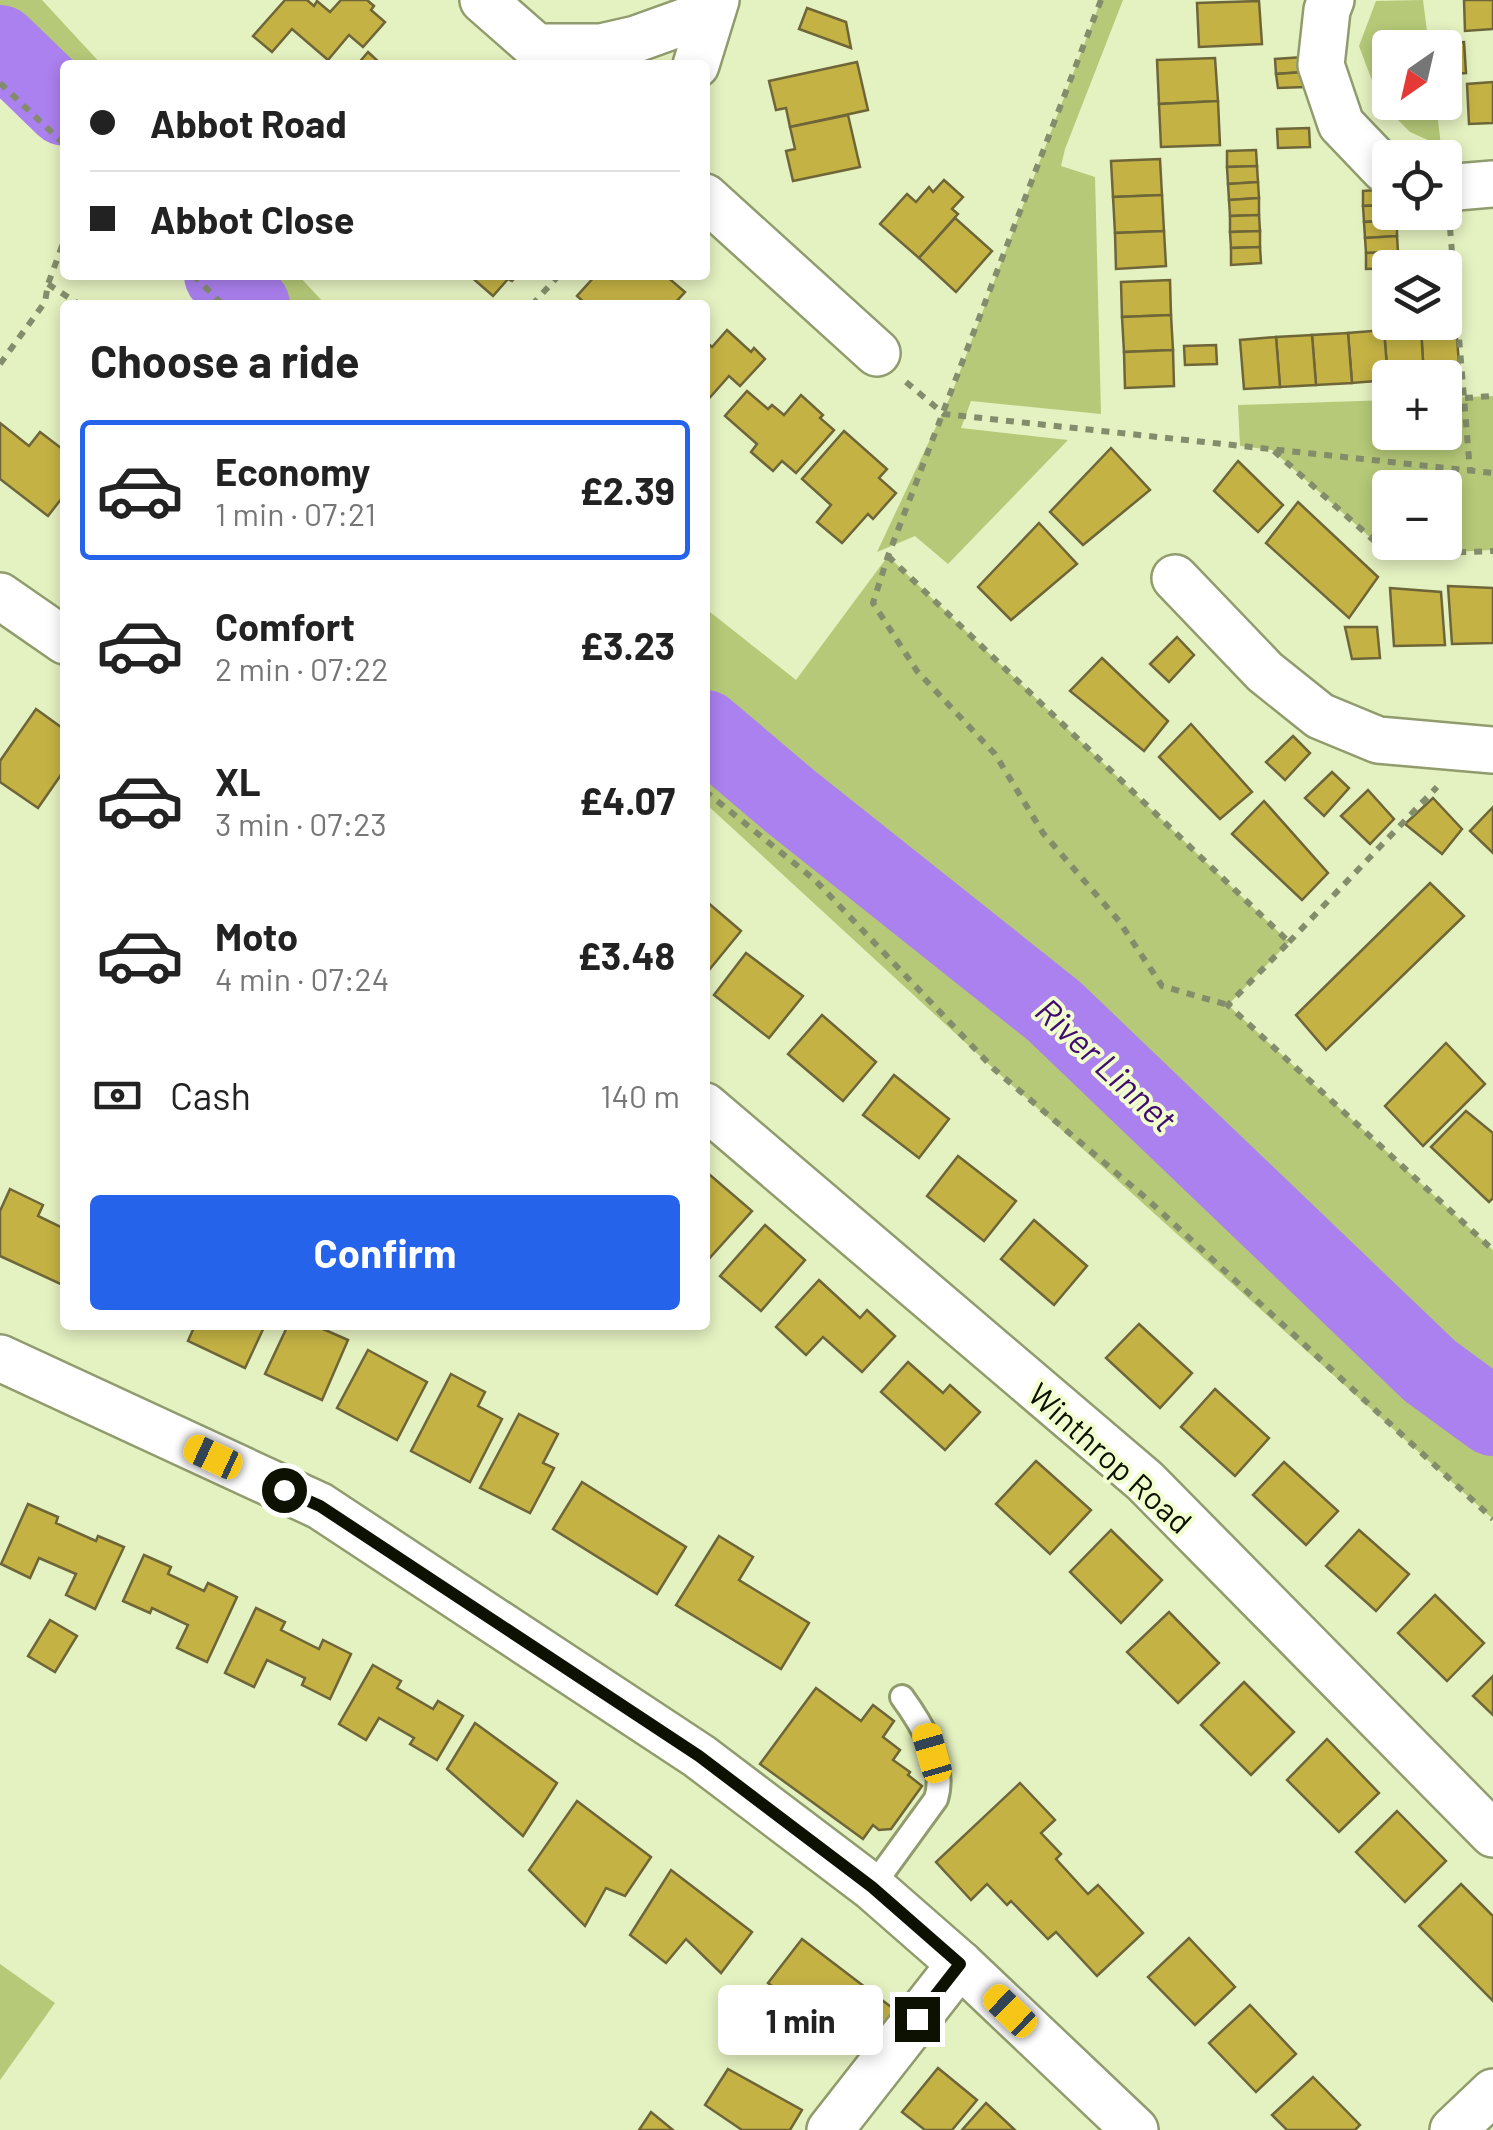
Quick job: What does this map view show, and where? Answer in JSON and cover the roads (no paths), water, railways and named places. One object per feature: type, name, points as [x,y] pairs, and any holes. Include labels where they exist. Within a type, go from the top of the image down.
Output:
[{"type":"street","points":[[484,0],[547,56],[636,39],[714,6]]},
{"type":"street","points":[[1331,0],[1321,65],[1340,124],[1372,156]]},
{"type":"street","points":[[698,60],[714,6]]},
{"type":"street","points":[[1462,187],[1493,184]]},
{"type":"street","points":[[710,202],[877,353]]},
{"type":"street","points":[[1174,578],[1265,672],[1320,716],[1378,740],[1483,750]]},
{"type":"street","points":[[0,596],[60,638]]},
{"type":"street","name":"Winthrop Road","points":[[710,1110],[1145,1481],[1493,1834]]},
{"type":"street","points":[[0,1358],[320,1506],[699,1756],[872,1887],[960,1964],[1135,2130]]},
{"type":"street","points":[[830,2130],[960,1964]]},
{"type":"street","points":[[1452,2130],[1493,2092]]},
{"type":"lane","points":[[872,1887],[939,1790],[925,1728],[902,1697]]},
{"type":"waterway","name":"River Linnet","points":[[0,44],[60,102]]},
{"type":"waterway","name":"River Linnet","points":[[228,280],[246,300]]},
{"type":"waterway","name":"River Linnet","points":[[710,733],[1054,1011],[1430,1371],[1493,1417]]}]
